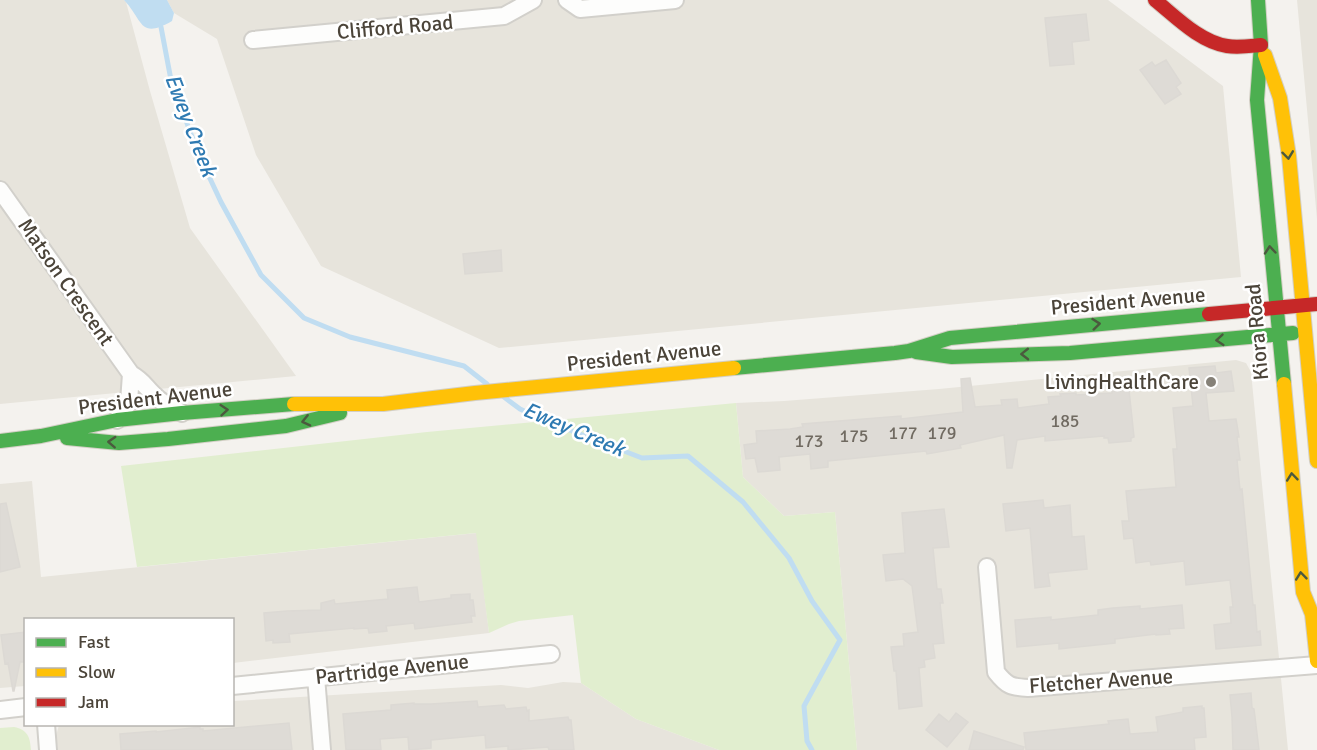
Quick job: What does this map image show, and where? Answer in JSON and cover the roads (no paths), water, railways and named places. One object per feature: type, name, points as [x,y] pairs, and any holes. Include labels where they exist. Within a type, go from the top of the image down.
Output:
[{"type":"main road","points":[[1155,0],[1204,38],[1219,45],[1236,47],[1262,45]]},
{"type":"main road","name":"Kiora Road","points":[[1258,0],[1262,45],[1257,100],[1275,308],[1303,592],[1315,610],[1317,663]]},
{"type":"main road","name":"Kiora Road","points":[[1262,45],[1280,98],[1289,156],[1302,305],[1311,332],[1317,461]]},
{"type":"main road","name":"President Avenue","points":[[41,436],[119,443],[168,439],[286,426],[383,404],[475,393],[909,351],[950,338],[1317,304]]},
{"type":"main road","name":"President Avenue","points":[[909,351],[952,357],[1070,353],[1311,332]]},
{"type":"main road","name":"President Avenue","points":[[0,441],[41,436],[117,420],[182,413],[290,404],[383,404]]},
{"type":"street","name":"Clifford Road","points":[[253,40],[504,16],[533,0]]},
{"type":"street","points":[[567,0],[580,9],[675,0]]},
{"type":"street","name":"Matson Crescent","points":[[0,190],[131,374],[142,381],[163,403],[182,413]]},
{"type":"street","points":[[117,420],[129,402],[131,374]]},
{"type":"street","name":"Fletcher Avenue","points":[[987,567],[996,672],[1003,682],[1013,687],[1028,688],[1317,663]]},
{"type":"street","name":"Partridge Avenue","points":[[234,686],[551,654]]},
{"type":"street","points":[[316,677],[322,750]]},
{"type":"street","points":[[0,710],[24,707]]},
{"type":"street","points":[[45,726],[48,750]]},
{"type":"water","points":[[124,0],[167,0],[174,13],[172,21],[153,29],[147,28]]},
{"type":"waterway","name":"Ewey Creek","points":[[161,27],[171,80],[198,153],[221,202],[261,275],[304,318],[350,337],[464,366],[487,384]]},
{"type":"waterway","name":"Ewey Creek","points":[[504,397],[520,409],[541,419],[642,458],[688,456],[743,502],[789,558],[812,601],[840,640],[804,706],[807,741],[812,750]]},
{"type":"place","name":"LivingHealthCare","points":[[1211,382]]}]
